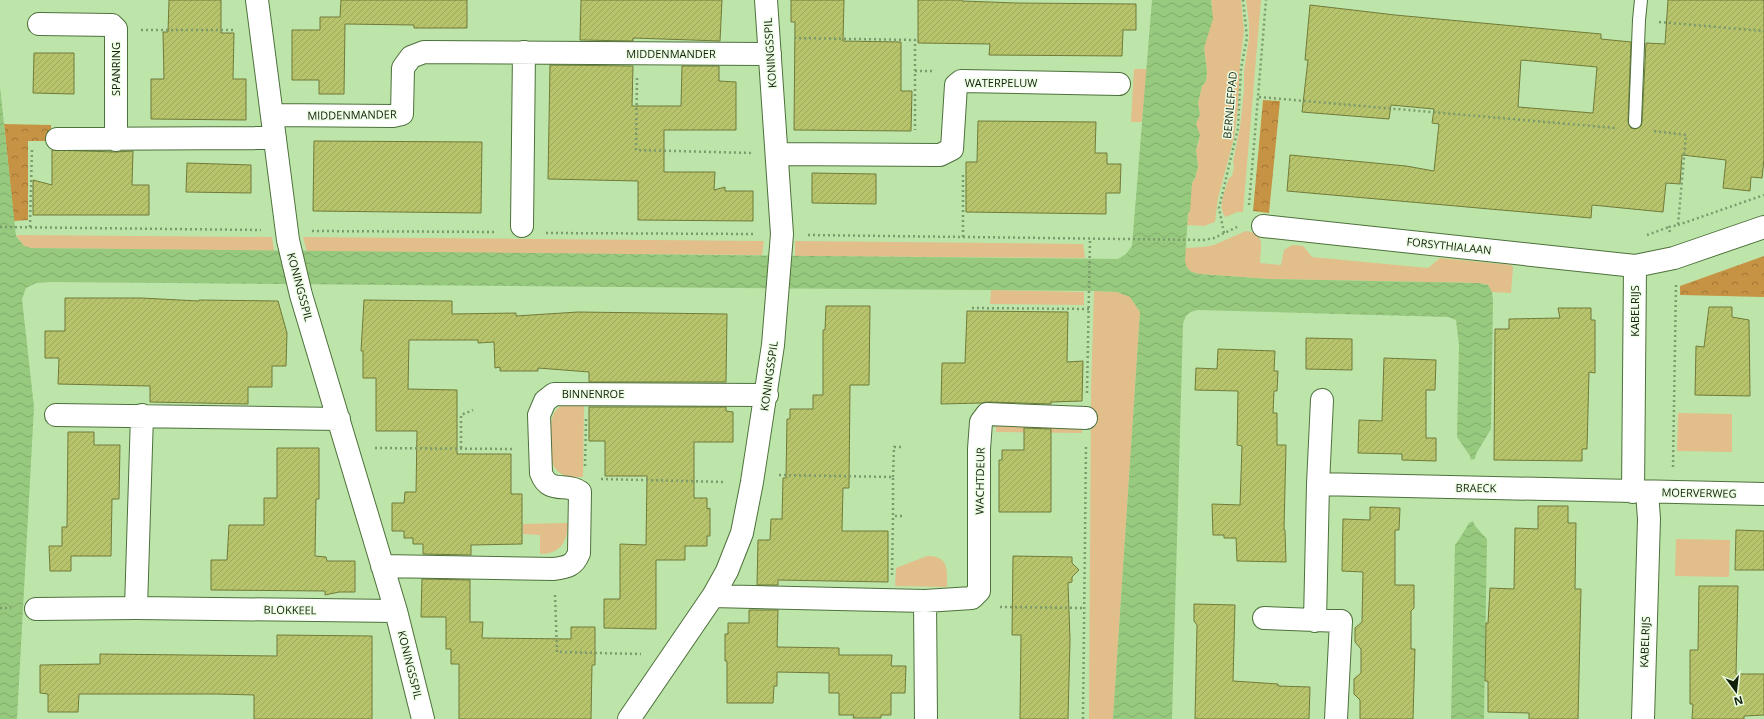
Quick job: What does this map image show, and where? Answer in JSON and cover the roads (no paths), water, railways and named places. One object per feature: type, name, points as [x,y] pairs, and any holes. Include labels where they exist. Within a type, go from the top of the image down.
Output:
[{"type":"street","name":"KONINGSSPIL","points":[[257,0],[287,235],[301,295],[348,448],[382,566]]},
{"type":"street","name":"KONINGSSPIL","points":[[629,719],[713,596],[727,571],[742,533],[767,395],[778,301],[781,238],[777,154],[766,0]]},
{"type":"street","name":"SPANRING","points":[[39,24],[112,25],[116,29],[116,140]]},
{"type":"street","name":"MIDDENMANDER","points":[[272,115],[393,116],[402,114],[402,68],[411,57],[424,52],[637,54],[770,46]]},
{"type":"street","points":[[524,52],[530,230]]},
{"type":"street","name":"WATERPELUW","points":[[777,154],[940,155],[952,148],[956,86],[961,81],[1119,84]]},
{"type":"street","points":[[57,139],[116,140],[275,138]]},
{"type":"street","name":"FORSYTHIALAAN","points":[[1255,226],[1635,266]]},
{"type":"street","points":[[1635,266],[1674,258],[1764,227]]},
{"type":"street","name":"KABELRIJS","points":[[1635,266],[1640,492],[1648,519],[1643,719]]},
{"type":"street","name":"BINNENROE","points":[[382,566],[554,569],[570,567],[580,553],[580,492],[575,488],[553,487],[544,480],[541,473],[539,415],[544,401],[554,394],[767,395]]},
{"type":"street","points":[[1315,620],[1318,484],[1322,400]]},
{"type":"street","name":"WACHTDEUR","points":[[925,601],[972,598],[979,591],[981,422],[987,414],[1086,418]]},
{"type":"street","points":[[56,415],[142,415],[339,419]]},
{"type":"street","points":[[136,608],[142,415]]},
{"type":"street","name":"BRAECK","points":[[1318,484],[1640,492]]},
{"type":"street","name":"MOERVERWEG","points":[[1640,492],[1764,494]]},
{"type":"street","points":[[382,566],[396,611]]},
{"type":"street","points":[[713,596],[925,601],[926,719]]},
{"type":"street","name":"BLOKKEEL","points":[[36,609],[136,608],[396,611]]},
{"type":"street","name":"KONINGSSPIL","points":[[396,611],[423,719]]},
{"type":"street","points":[[1264,618],[1341,621],[1336,719]]},
{"type":"lane","points":[[1635,122],[1641,0]]},
{"type":"water","points":[[1152,0],[1211,0],[1213,19],[1204,48],[1207,72],[1206,81],[1202,86],[1198,103],[1200,114],[1196,124],[1200,135],[1196,150],[1198,167],[1192,183],[1190,212],[1188,213],[1185,261],[1190,270],[1199,274],[1269,279],[1479,283],[1488,285],[1492,292],[1493,300],[1491,429],[1476,454],[1475,459],[1471,460],[1470,456],[1457,437],[1459,345],[1456,320],[1448,317],[1198,310],[1186,316],[1183,324],[1172,719],[1113,719],[1140,312],[1130,297],[1117,292],[1094,291],[52,282],[36,283],[26,288],[22,299],[34,407],[17,719],[0,719],[0,87],[16,236],[24,246],[31,248],[1118,259],[1126,254],[1132,246]]},
{"type":"water","points":[[1473,521],[1475,526],[1487,539],[1484,719],[1451,719],[1455,545],[1469,523]]}]
